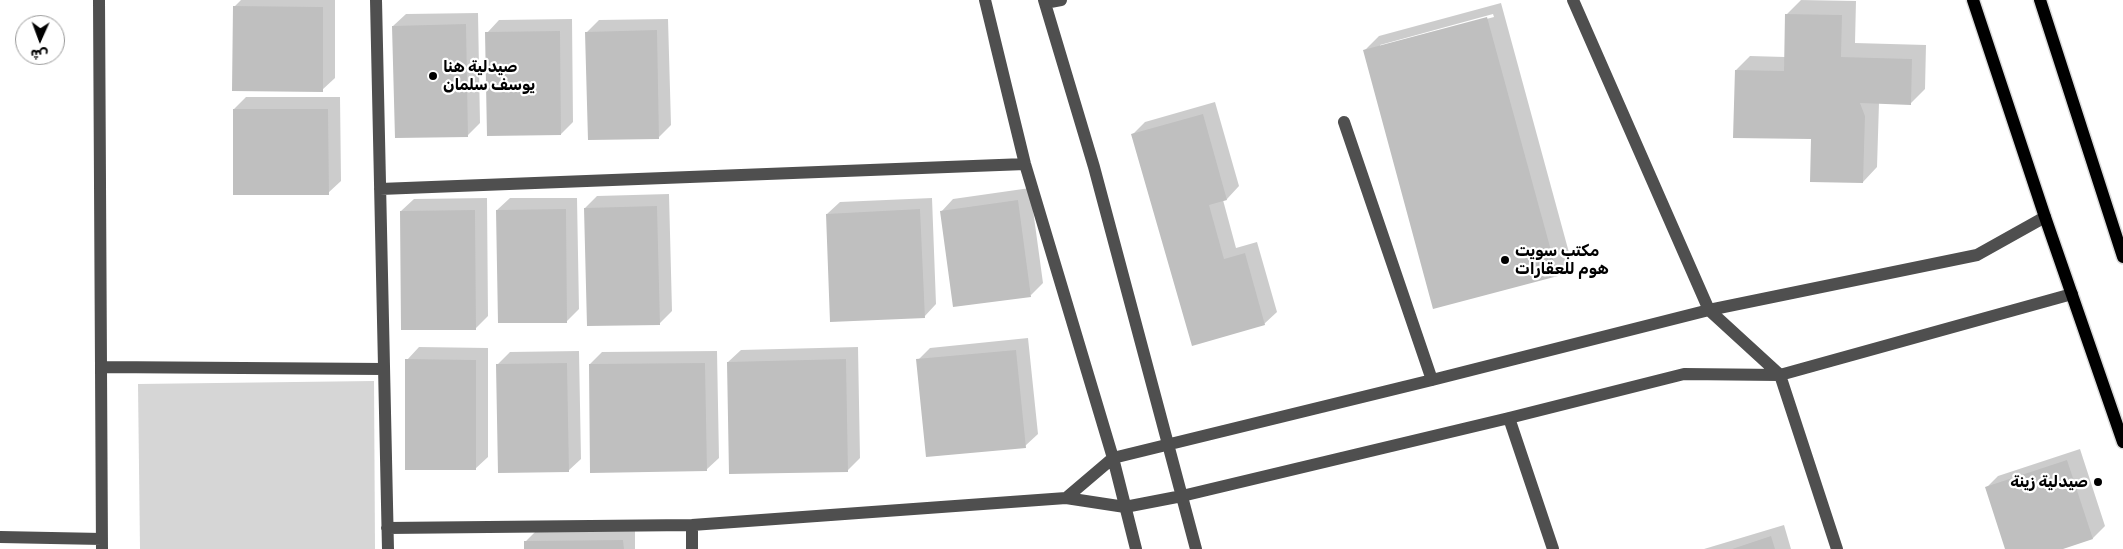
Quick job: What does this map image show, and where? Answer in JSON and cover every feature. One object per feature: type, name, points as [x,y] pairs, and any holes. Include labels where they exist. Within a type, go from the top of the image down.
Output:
[{"type":"main road","points":[[1974,0],[2045,217],[2123,442]]},
{"type":"main road","points":[[2040,0],[2123,257]]},
{"type":"street","points":[[0,537],[102,544],[99,0]]},
{"type":"street","points":[[376,0],[388,549]]},
{"type":"street","points":[[985,0],[1025,164],[1113,458],[1136,549]]},
{"type":"street","points":[[1060,0],[1044,2],[1094,167],[1196,549]]},
{"type":"street","points":[[1573,0],[1709,310],[1780,375],[1837,549]]},
{"type":"street","points":[[1344,122],[1432,380]]},
{"type":"street","points":[[380,189],[1025,164]]},
{"type":"street","points":[[1066,498],[1113,458],[1709,310],[1977,254],[2045,217]]},
{"type":"street","points":[[387,528],[692,525],[1066,498],[1125,507],[1182,496],[1684,374],[1780,375],[2072,294]]},
{"type":"street","points":[[101,367],[384,369]]},
{"type":"street","points":[[1509,418],[1554,549]]},
{"type":"street","points":[[692,525],[692,549]]},
{"type":"shaded area","points":[[374,381],[375,549],[140,549],[138,384]]},
{"type":"building","points":[[233,6],[323,7],[323,92],[232,91]]},
{"type":"building","points":[[1785,14],[1842,15],[1841,57],[1912,59],[1911,105],[1860,103],[1865,116],[1863,183],[1810,182],[1811,139],[1733,138],[1735,70],[1784,71]]},
{"type":"building","points":[[1487,17],[1558,276],[1433,309],[1363,50]]},
{"type":"building","points":[[466,24],[468,137],[395,138],[392,26]]},
{"type":"building","points":[[657,30],[659,139],[588,140],[585,32]]},
{"type":"building","points":[[560,31],[561,135],[487,136],[485,32]]},
{"type":"building","points":[[233,109],[328,109],[329,195],[233,195]]},
{"type":"building","points":[[1203,114],[1227,200],[1209,205],[1224,259],[1245,253],[1265,325],[1192,346],[1131,134]]},
{"type":"building","points":[[1018,200],[1031,297],[953,307],[940,211]]},
{"type":"building","points":[[657,206],[660,325],[587,326],[584,208]]},
{"type":"building","points":[[566,209],[567,323],[498,323],[496,210]]},
{"type":"building","points":[[920,209],[925,318],[830,322],[826,214]]},
{"type":"building","points":[[475,210],[476,330],[401,330],[400,211]]},
{"type":"building","points":[[1016,350],[1026,448],[926,457],[916,359]]},
{"type":"building","points":[[405,359],[476,360],[476,470],[405,470]]},
{"type":"building","points":[[846,359],[848,472],[729,474],[727,362]]},
{"type":"building","points":[[567,363],[569,472],[498,473],[496,364]]},
{"type":"building","points":[[705,363],[707,471],[590,473],[589,364]]},
{"type":"building","points":[[2067,460],[2093,539],[2063,549],[2005,549],[1985,487]]},
{"type":"building","points":[[1771,536],[1775,549],[1732,549]]},
{"type":"building","points":[[623,540],[624,549],[524,549],[524,541]]},
{"type":"place","name":"صيدلية هنا يوسف سلمان","points":[[433,76]]},
{"type":"place","name":"مكتب سويت هوم للعقارات","points":[[1505,260]]},
{"type":"place","name":"صيدلية زينة","points":[[2098,482]]}]
